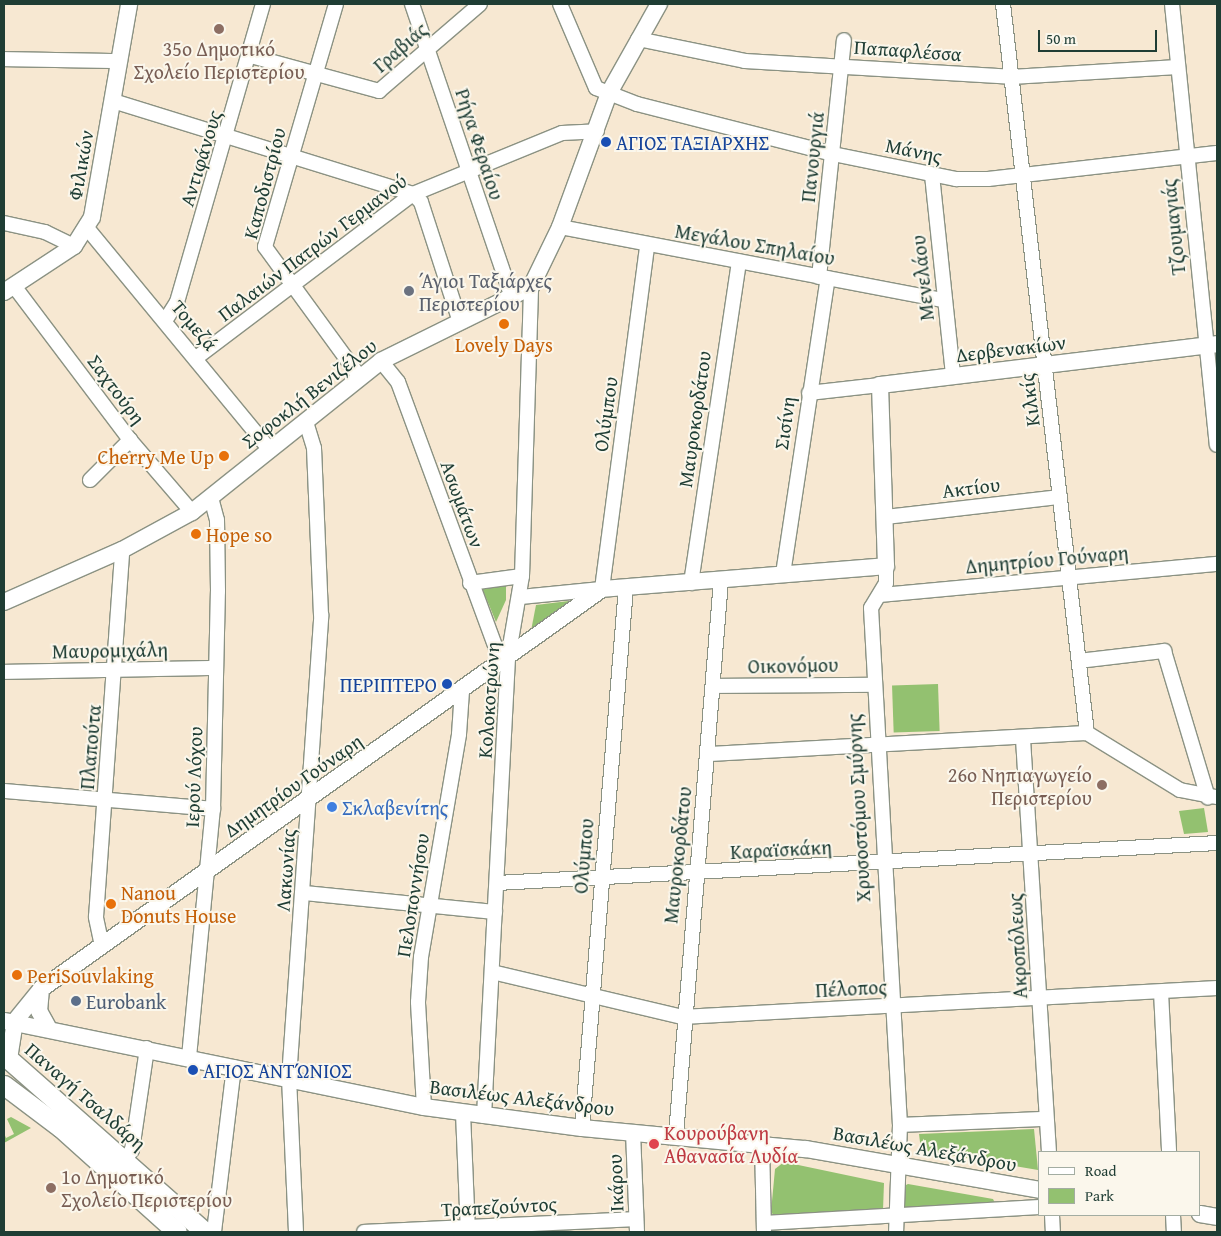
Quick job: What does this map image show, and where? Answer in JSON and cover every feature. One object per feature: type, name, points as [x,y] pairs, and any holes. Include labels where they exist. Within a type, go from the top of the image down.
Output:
[{"type":"main road","name":"Παναγή Τσαλδάρη","points":[[6,1057],[119,1168],[177,1232]]},
{"type":"main road","name":"Παναγή Τσαλδάρη","points":[[6,1088],[205,1232]]},
{"type":"street","name":"Φιλικών","points":[[9,289],[74,246],[87,228],[96,206],[129,4]]},
{"type":"street","name":"Αντιφάνους","points":[[165,320],[177,302],[251,56],[263,4]]},
{"type":"street","name":"Καποδιστρίου","points":[[336,4],[265,247],[290,288],[359,376]]},
{"type":"street","name":"Ρήγα Φεραίου","points":[[412,4],[466,169],[512,297]]},
{"type":"street","name":"Γραβιάς","points":[[251,56],[379,91],[480,4]]},
{"type":"street","points":[[560,4],[587,72],[596,88],[609,93]]},
{"type":"street","points":[[531,287],[560,227],[597,131],[609,93],[659,4]]},
{"type":"street","name":"Κιλκίς","points":[[1003,4],[1087,733]]},
{"type":"street","name":"Τζουμαγιάς","points":[[1172,4],[1185,156],[1212,345],[1217,445]]},
{"type":"street","name":"Παπαφλέσσα","points":[[638,39],[712,58],[1011,77],[1178,67]]},
{"type":"street","name":"Πανουργιά","points":[[824,277],[844,40]]},
{"type":"street","points":[[4,59],[119,61]]},
{"type":"street","name":"Μάνης","points":[[609,93],[833,154],[932,175],[964,179],[1023,176],[1217,153]]},
{"type":"street","points":[[113,101],[413,194],[421,202],[460,322]]},
{"type":"street","name":"Παλαιών Πατρών Γερμανού","points":[[196,358],[413,194],[466,169],[562,133],[597,131]]},
{"type":"street","name":"Μενελάου","points":[[932,175],[953,376]]},
{"type":"street","points":[[4,223],[45,232],[74,246]]},
{"type":"street","name":"Μεγάλου Σπηλαίου","points":[[560,227],[944,300]]},
{"type":"street","name":"Τομεζά","points":[[87,228],[165,320],[270,450]]},
{"type":"street","name":"Ολύμπου","points":[[602,589],[648,245]]},
{"type":"street","name":"Μαυροκορδάτου","points":[[691,583],[739,262]]},
{"type":"street","name":"Σισίνη","points":[[783,574],[824,277]]},
{"type":"street","name":"Σοφοκλή Βενιζέλου","points":[[4,602],[122,550],[192,512],[306,422],[359,376],[382,361],[531,287]]},
{"type":"street","name":"Κολοκοτρώνη","points":[[484,1116],[508,658],[522,576],[531,287]]},
{"type":"street","name":"Σαχτούρη","points":[[9,289],[130,440],[192,512]]},
{"type":"street","name":"Δερβενακίων","points":[[809,393],[1212,345]]},
{"type":"street","name":"Ασωμάτων","points":[[382,361],[398,382],[470,583],[498,654],[508,658]]},
{"type":"street","name":"Χρυσοστόμου Σμύρνης","points":[[880,386],[886,517],[886,566],[881,595],[871,608],[876,748],[900,1125],[896,1164],[896,1232]]},
{"type":"street","name":"Λακωνίας","points":[[296,1232],[289,1078],[304,893],[322,577],[314,448],[306,422]]},
{"type":"street","points":[[90,480],[130,440]]},
{"type":"street","name":"Ιερού Λόχου","points":[[189,1057],[209,870],[213,809],[216,668],[216,520],[211,497]]},
{"type":"street","name":"Ακτίου","points":[[886,517],[1060,497]]},
{"type":"street","name":"Πλαπούτα","points":[[102,946],[96,917],[117,670],[122,550]]},
{"type":"street","name":"Δημητρίου Γούναρη","points":[[881,595],[1217,564]]},
{"type":"street","points":[[520,596],[886,566]]},
{"type":"street","points":[[470,583],[522,576]]},
{"type":"street","name":"Μαυροκορδάτου","points":[[676,1135],[682,1017],[708,754],[721,580]]},
{"type":"street","name":"Ολύμπου","points":[[582,1128],[600,878],[626,587]]},
{"type":"street","name":"Δημητρίου Γούναρη","points":[[8,1020],[40,989],[462,691],[602,589]]},
{"type":"street","points":[[1079,661],[1164,651],[1212,798]]},
{"type":"street","name":"Μαυρομιχάλη","points":[[4,672],[216,668]]},
{"type":"street","name":"Οικονόμου","points":[[713,686],[873,684]]},
{"type":"street","name":"Πελοποννήσου","points":[[424,1107],[418,1002],[429,905],[462,691]]},
{"type":"street","points":[[708,754],[876,748],[1087,733],[1180,790],[1212,798]]},
{"type":"street","name":"Ακροπόλεως","points":[[1023,739],[1032,855],[1049,1151]]},
{"type":"street","points":[[4,791],[213,809]]},
{"type":"street","name":"Καραϊσκάκη","points":[[497,883],[1032,855],[1217,843]]},
{"type":"street","points":[[304,893],[495,912]]},
{"type":"street","name":"Πέλοπος","points":[[492,972],[682,1017],[1217,988]]},
{"type":"street","points":[[40,989],[39,1010],[48,1027]]},
{"type":"street","points":[[1161,992],[1169,1151]]},
{"type":"street","points":[[6,1057],[8,1020]]},
{"type":"street","name":"Βασιλέως Αλεξάνδρου","points":[[8,1020],[424,1107],[582,1128],[762,1144],[896,1164],[1038,1190]]},
{"type":"street","points":[[119,1168],[132,1150],[148,1048]]},
{"type":"street","points":[[214,1232],[234,1067]]},
{"type":"street","points":[[463,1113],[468,1230]]},
{"type":"street","points":[[900,1125],[1046,1119]]},
{"type":"street","name":"Ικάρου","points":[[633,1132],[637,1225]]},
{"type":"street","points":[[762,1144],[764,1227],[895,1215],[1038,1207]]},
{"type":"street","points":[[1201,1214],[1217,1217]]},
{"type":"street","points":[[1052,1216],[1053,1232]]},
{"type":"street","points":[[1173,1216],[1174,1232]]},
{"type":"street","name":"Τραπεζούντος","points":[[364,1232],[637,1225]]},
{"type":"green space","points":[[506,583],[506,600],[496,622],[482,588]]},
{"type":"green space","points":[[577,600],[530,636],[536,605]]},
{"type":"green space","points":[[938,684],[940,731],[894,733],[892,686]]},
{"type":"green space","points":[[1204,808],[1208,832],[1184,834],[1179,811]]},
{"type":"green space","points":[[11,1117],[31,1128],[4,1143],[4,1133],[6,1138],[14,1134],[7,1119]]},
{"type":"green space","points":[[1034,1129],[1038,1170],[921,1150],[919,1134]]},
{"type":"green space","points":[[784,1162],[884,1183],[883,1210],[776,1218],[771,1212],[775,1169]]},
{"type":"green space","points":[[908,1184],[993,1199],[995,1203],[908,1210],[903,1207],[902,1187]]},
{"type":"place","name":"35ο Δημοτικό Σχολείο Περιστερίου","points":[[219,29]]},
{"type":"place","name":"ΑΓΙΟΣ ΤΑΞΙΑΡΧΗΣ","points":[[606,142]]},
{"type":"place","name":"Άγιοι Ταξιάρχες Περιστερίου","points":[[409,291]]},
{"type":"place","name":"Lovely Days","points":[[504,324]]},
{"type":"place","name":"Cherry Me Up","points":[[224,456]]},
{"type":"place","name":"Hope so","points":[[196,534]]},
{"type":"place","name":"ΠΕΡΙΠΤΕΡΟ","points":[[447,684]]},
{"type":"place","name":"26ο Νηπιαγωγείο Περιστερίου","points":[[1102,785]]},
{"type":"place","name":"Σκλαβενίτης","points":[[332,807]]},
{"type":"place","name":"Nanou Donuts House","points":[[111,904]]},
{"type":"place","name":"PeriSouvlaking","points":[[17,975]]},
{"type":"place","name":"Eurobank","points":[[76,1001]]},
{"type":"place","name":"ΑΓΙΟΣ ΑΝΤΏΝΙΟΣ","points":[[193,1070]]},
{"type":"place","name":"Κουρούβανη Αθανασία Λυδία","points":[[654,1144]]},
{"type":"place","name":"1ο Δημοτικό Σχολείο Περιστερίου","points":[[51,1188]]}]
